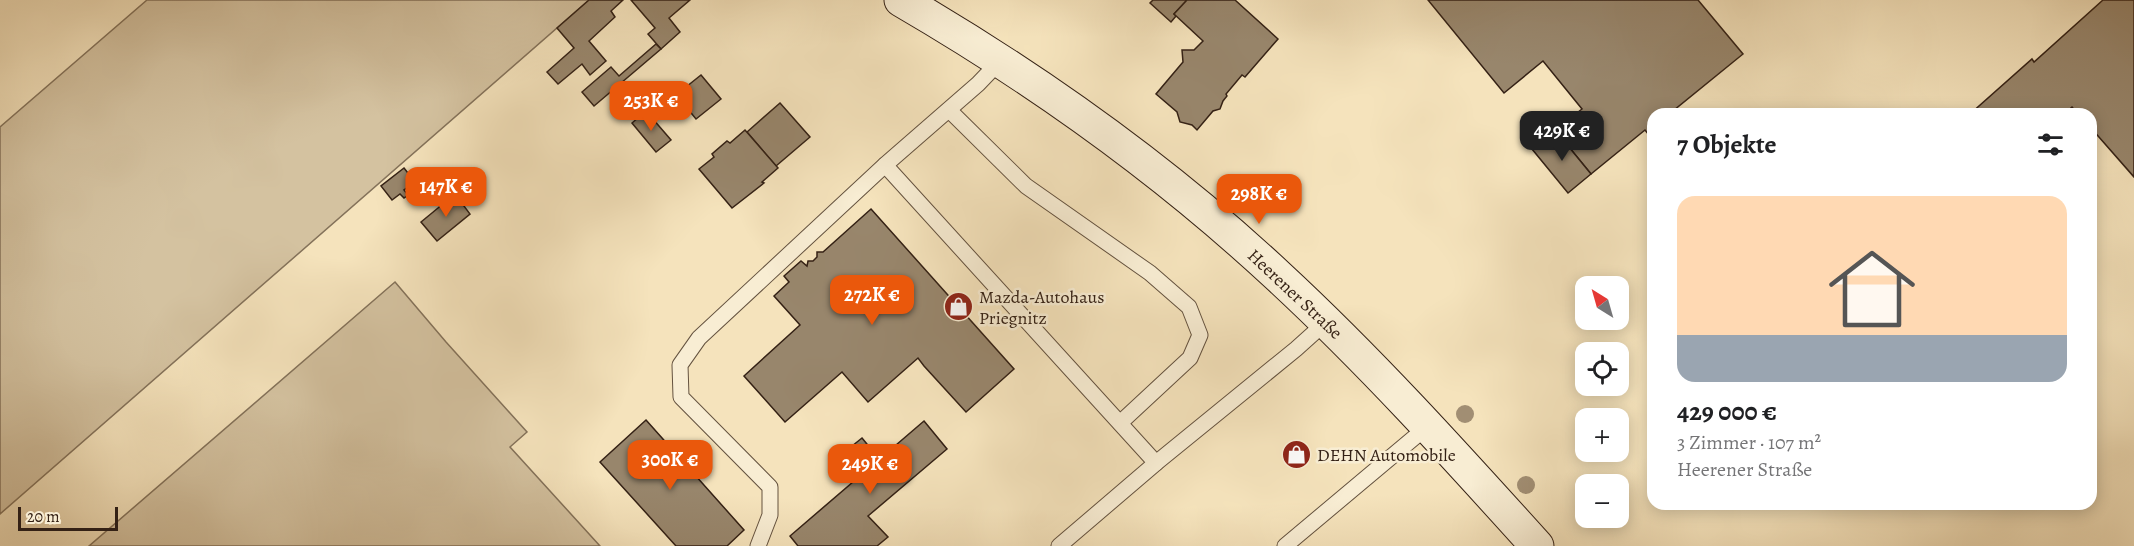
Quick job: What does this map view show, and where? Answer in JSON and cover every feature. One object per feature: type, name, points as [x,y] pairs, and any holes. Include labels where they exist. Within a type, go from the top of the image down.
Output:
[{"type":"main road","name":"Heerener Straße","points":[[901,0],[1001,60],[1073,110],[1173,186],[1276,274],[1428,426],[1537,546]]},
{"type":"lane","points":[[758,546],[770,515],[770,487],[681,398],[680,365],[699,338],[1001,60]]},
{"type":"lane","points":[[949,110],[1026,186],[1150,273],[1189,307],[1200,335],[1190,358],[1120,423]]},
{"type":"lane","points":[[885,165],[1156,463]]},
{"type":"lane","points":[[1059,546],[1326,322]]},
{"type":"lane","points":[[1285,546],[1428,426]]},
{"type":"shaded area","points":[[147,0],[589,0],[0,514],[0,127]]},
{"type":"shaded area","points":[[395,282],[527,432],[510,447],[600,546],[89,546]]},
{"type":"building","points":[[589,0],[623,0],[611,11],[615,17],[589,41],[606,61],[590,75],[582,64],[558,84],[547,72],[574,48],[557,28]]},
{"type":"building","points":[[631,0],[690,0],[669,18],[680,32],[661,49],[648,34],[655,28]]},
{"type":"building","points":[[1153,0],[1187,0],[1174,14],[1176,16],[1171,22],[1150,3]]},
{"type":"building","points":[[1187,0],[1235,0],[1278,39],[1245,77],[1242,75],[1226,94],[1220,109],[1213,111],[1197,130],[1192,125],[1180,122],[1177,112],[1156,94],[1183,62],[1182,50],[1194,50],[1203,41],[1174,14]]},
{"type":"building","points":[[1428,0],[1698,0],[1743,54],[1677,108],[1647,108],[1647,132],[1645,130],[1591,174],[1555,130],[1582,109],[1543,61],[1504,93]]},
{"type":"building","points":[[2103,0],[2134,0],[2134,177],[2097,135],[2097,108],[1977,108],[2032,59],[2034,62]]},
{"type":"building","points":[[656,44],[661,49],[594,106],[582,92],[611,67],[619,76]]},
{"type":"building","points":[[701,75],[721,99],[696,119],[679,98],[689,90],[686,87]]},
{"type":"building","points":[[780,103],[810,137],[776,166],[747,132]]},
{"type":"building","points":[[646,111],[671,140],[656,152],[632,123]]},
{"type":"building","points":[[745,130],[778,168],[762,182],[764,183],[732,208],[699,169],[714,157],[712,154],[727,141],[730,143]]},
{"type":"building","points":[[1555,130],[1591,174],[1568,193],[1532,149]]},
{"type":"building","points":[[404,168],[415,182],[404,190],[408,195],[404,198],[400,194],[392,200],[381,186]]},
{"type":"building","points":[[455,194],[470,214],[437,241],[421,222]]},
{"type":"building","points":[[871,209],[1014,369],[966,412],[918,358],[868,402],[842,372],[785,422],[744,376],[800,325],[774,296],[789,282],[784,276],[801,261],[807,266],[808,261],[813,261],[817,257],[817,252],[823,252]]},
{"type":"building","points":[[646,420],[744,530],[727,546],[676,546],[600,462]]},
{"type":"building","points":[[924,421],[947,449],[868,516],[888,537],[877,546],[798,546],[790,536]]},
{"type":"building","points":[[862,438],[875,454],[849,475],[836,459]]},
{"type":"place","name":"Mazda-Autohaus Priegnitz","points":[[958,307]]},
{"type":"place","name":"DEHN Automobile","points":[[1296,455]]}]
